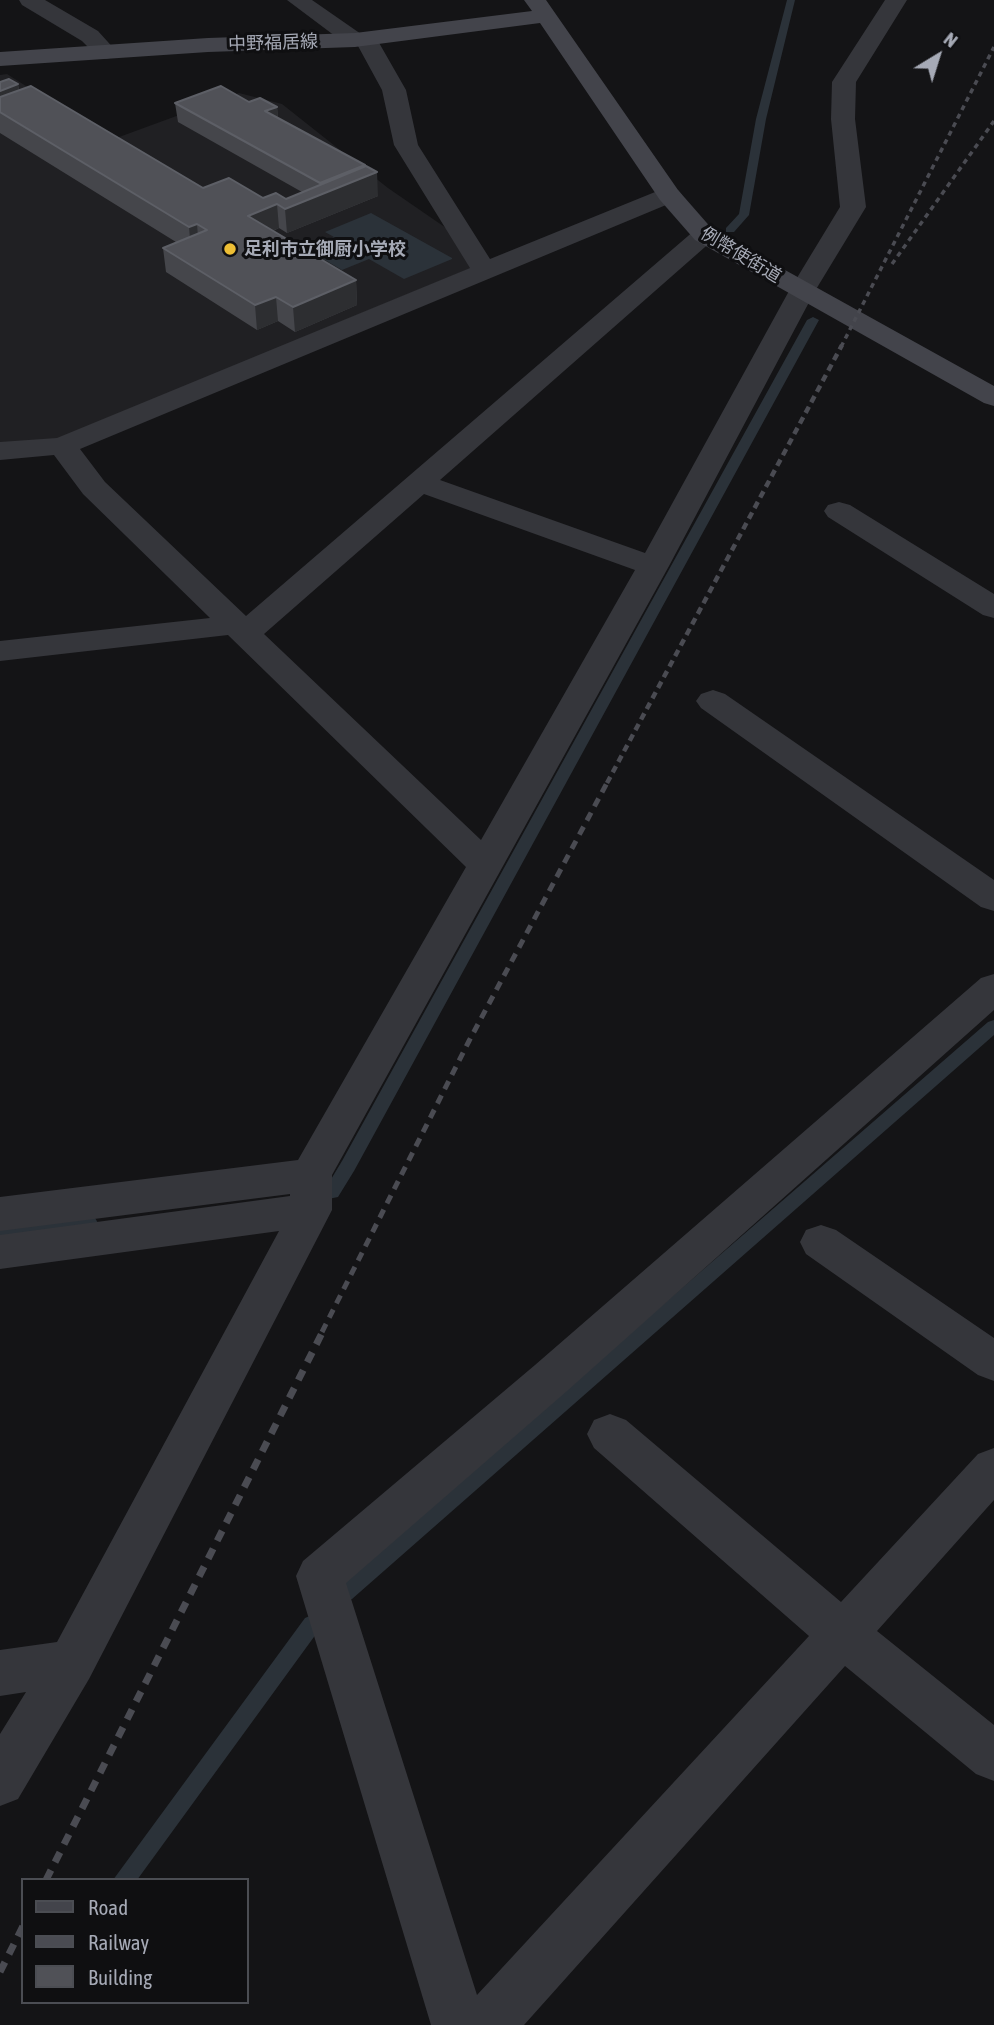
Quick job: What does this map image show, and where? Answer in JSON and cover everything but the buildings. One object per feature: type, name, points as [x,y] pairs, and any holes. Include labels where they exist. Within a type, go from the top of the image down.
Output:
[{"type":"main road","name":"中野福居線","points":[[0,59],[360,40],[540,8]]},
{"type":"main road","name":"例幣使街道","points":[[540,8],[669,195],[704,234],[994,397]]},
{"type":"street","points":[[30,0],[90,36],[106,52]]},
{"type":"street","points":[[298,0],[360,40],[394,90],[406,145],[484,270]]},
{"type":"street","points":[[0,1781],[72,1663],[311,1193],[485,865],[653,566],[802,291],[853,207],[843,119],[844,82],[896,0]]},
{"type":"street","points":[[0,451],[62,446],[669,195]]},
{"type":"street","points":[[0,651],[240,630],[420,483],[704,234]]},
{"type":"street","points":[[62,446],[94,488],[485,865]]},
{"type":"street","points":[[420,483],[653,566]]},
{"type":"street","points":[[839,511],[994,608]]},
{"type":"street","points":[[713,701],[994,898]]},
{"type":"street","points":[[459,2025],[320,1576],[551,1378],[994,988]]},
{"type":"street","points":[[0,1214],[311,1193]]},
{"type":"street","points":[[0,1252],[311,1193]]},
{"type":"street","points":[[821,1242],[994,1362]]},
{"type":"street","points":[[610,1434],[843,1634],[994,1757]]},
{"type":"street","points":[[487,2025],[994,1468]]},
{"type":"street","points":[[0,1674],[72,1663]]},
{"type":"shaded area","name":"足利市立御厨小学校","points":[[7,74],[111,140],[239,93],[282,104],[388,188],[449,230],[471,268],[58,439],[0,444],[0,75]]},
{"type":"shaded area","points":[[371,213],[452,259],[404,279],[369,259],[342,270],[306,249],[334,237],[325,232]]},
{"type":"waterway","points":[[730,230],[744,215],[761,119],[791,0]]},
{"type":"waterway","points":[[313,1195],[332,1192],[348,1166],[813,320]]},
{"type":"waterway","points":[[345,1593],[994,1026]]},
{"type":"waterway","points":[[0,1235],[89,1223]]},
{"type":"waterway","points":[[125,1878],[312,1624]]},
{"type":"railway","points":[[841,347],[994,47]]},
{"type":"railway","points":[[892,264],[994,121]]},
{"type":"railway","points":[[607,783],[842,345]]},
{"type":"railway","points":[[322,1332],[469,1041],[608,781]]},
{"type":"railway","points":[[47,1878],[323,1331]]},
{"type":"railway","points":[[0,1972],[21,1930]]},
{"type":"place","name":"足利市立御厨小学校","points":[[230,249]]}]
